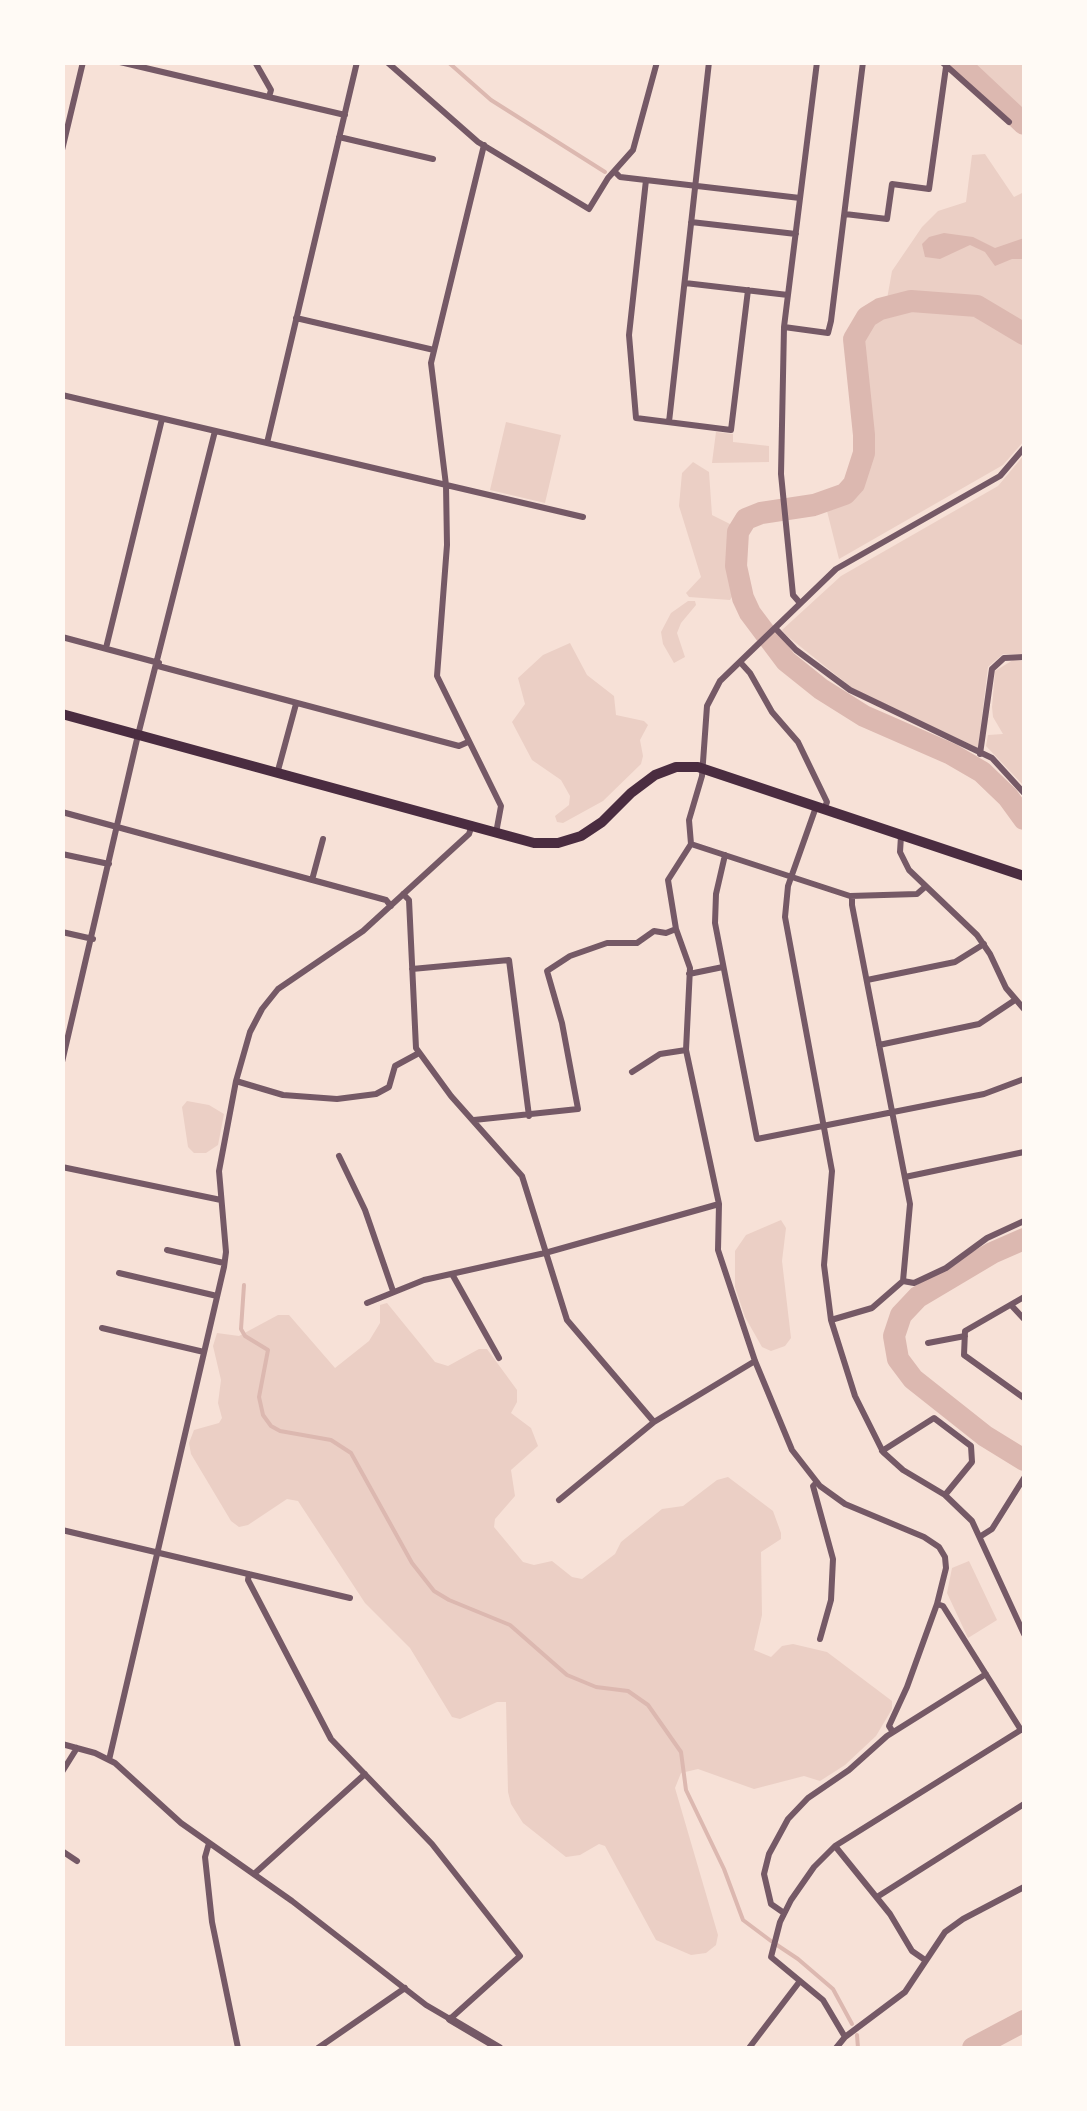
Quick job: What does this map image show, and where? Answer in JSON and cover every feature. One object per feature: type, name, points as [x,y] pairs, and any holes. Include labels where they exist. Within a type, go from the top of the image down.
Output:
[{"type":"main road","points":[[62,714],[534,843],[570,840],[602,822],[654,775],[676,767],[704,768],[1024,876]]},
{"type":"street","points":[[62,150],[83,62]]},
{"type":"street","points":[[120,62],[344,115]]},
{"type":"street","points":[[255,62],[270,90],[269,97]]},
{"type":"street","points":[[266,443],[357,62]]},
{"type":"street","points":[[386,62],[484,146],[589,208],[628,159],[638,138],[657,62]]},
{"type":"street","points":[[670,422],[710,62]]},
{"type":"street","points":[[800,602],[793,595],[784,500],[784,328],[817,62]]},
{"type":"street","points":[[784,328],[828,332],[863,62]]},
{"type":"street","points":[[844,214],[887,219],[892,184],[928,189],[944,65]]},
{"type":"street","points":[[944,65],[1009,122]]},
{"type":"street","points":[[339,137],[434,159]]},
{"type":"street","points":[[484,146],[430,363],[446,485],[447,558],[436,676],[501,806],[496,834]]},
{"type":"street","points":[[615,172],[620,177],[800,198]]},
{"type":"street","points":[[646,180],[629,335],[636,418],[731,430],[748,290]]},
{"type":"street","points":[[691,222],[796,234]]},
{"type":"street","points":[[684,282],[788,295]]},
{"type":"street","points":[[296,318],[434,350]]},
{"type":"street","points":[[62,396],[583,517]]},
{"type":"street","points":[[106,648],[162,419]]},
{"type":"street","points":[[62,1062],[138,735],[215,431]]},
{"type":"street","points":[[893,1732],[889,1726],[912,1676],[937,1604],[946,1562],[938,1547],[914,1532],[845,1504],[816,1482],[792,1450],[718,1250],[718,1204],[686,1050],[690,974],[676,929],[668,880],[691,844],[690,810],[704,768],[710,697],[740,662],[836,569],[1000,476],[1024,448]]},
{"type":"street","points":[[772,630],[850,690],[992,758],[1024,793]]},
{"type":"street","points":[[62,636],[296,704],[459,746],[468,742]]},
{"type":"street","points":[[980,754],[992,669],[1004,658],[1024,658]]},
{"type":"street","points":[[740,662],[772,712],[798,742],[827,802],[820,807],[792,878],[786,902],[786,932],[832,1170],[824,1265],[831,1320],[855,1396],[882,1451],[964,1512],[981,1536],[996,1578],[1024,1634]]},
{"type":"street","points":[[276,774],[296,704]]},
{"type":"street","points":[[62,812],[386,900],[391,906]]},
{"type":"street","points":[[110,1760],[224,1263],[219,1170],[250,1032],[272,995],[351,941],[471,828]]},
{"type":"street","points":[[901,834],[898,843],[904,861],[984,944],[1006,988],[1024,1008]]},
{"type":"street","points":[[312,880],[323,840]]},
{"type":"street","points":[[691,844],[852,896],[917,894],[925,887]]},
{"type":"street","points":[[62,854],[110,864]]},
{"type":"street","points":[[725,855],[715,908],[756,1139],[984,1094],[1024,1078]]},
{"type":"street","points":[[403,894],[409,900],[416,1048],[522,1176],[570,1326],[654,1422]]},
{"type":"street","points":[[831,1320],[872,1308],[903,1281],[910,1214],[852,896]]},
{"type":"street","points":[[473,1120],[578,1109],[559,1013],[546,971],[570,956],[607,943],[636,943],[654,931],[666,933],[676,929]]},
{"type":"street","points":[[62,932],[93,939]]},
{"type":"street","points":[[866,980],[955,962],[984,944]]},
{"type":"street","points":[[412,968],[509,960],[529,1116]]},
{"type":"street","points":[[690,974],[723,967]]},
{"type":"street","points":[[879,1044],[979,1024],[1016,1000]]},
{"type":"street","points":[[632,1072],[660,1054],[686,1050]]},
{"type":"street","points":[[236,1081],[283,1094],[337,1099],[376,1094],[389,1087],[395,1066],[419,1053]]},
{"type":"street","points":[[905,1177],[1024,1155]]},
{"type":"street","points":[[339,1156],[365,1210],[393,1291]]},
{"type":"street","points":[[62,1166],[221,1200]]},
{"type":"street","points":[[367,1303],[452,1274],[545,1253],[718,1204]]},
{"type":"street","points":[[903,1281],[914,1283],[946,1268],[987,1238],[1024,1221]]},
{"type":"street","points":[[167,1250],[224,1263]]},
{"type":"street","points":[[119,1273],[217,1296]]},
{"type":"street","points":[[452,1274],[499,1358]]},
{"type":"street","points":[[1024,1297],[965,1331],[964,1355],[1024,1398]]},
{"type":"street","points":[[1011,1305],[1024,1319]]},
{"type":"street","points":[[102,1328],[204,1352]]},
{"type":"street","points":[[928,1343],[965,1336]]},
{"type":"street","points":[[560,1500],[654,1422],[756,1361]]},
{"type":"street","points":[[882,1451],[934,1418],[971,1446],[972,1462],[945,1495]]},
{"type":"street","points":[[981,1536],[992,1529],[1024,1478]]},
{"type":"street","points":[[816,1482],[813,1486],[830,1539],[833,1570],[831,1600],[820,1639]]},
{"type":"street","points":[[62,1530],[350,1598]]},
{"type":"street","points":[[249,1574],[248,1580],[332,1739],[432,1844],[520,1956],[450,2019]]},
{"type":"street","points":[[844,2037],[831,2010],[771,1957],[784,1913],[814,1867],[836,1846],[1023,1729],[944,1606],[937,1604]]},
{"type":"street","points":[[784,1913],[771,1904],[764,1884],[765,1864],[780,1832],[808,1798],[849,1770],[893,1732],[986,1674]]},
{"type":"street","points":[[62,1744],[110,1760],[169,1813],[405,1988],[498,2048]]},
{"type":"street","points":[[62,1772],[77,1748]]},
{"type":"street","points":[[254,1874],[365,1774]]},
{"type":"street","points":[[876,1898],[1024,1804]]},
{"type":"street","points":[[210,1843],[204,1857],[212,1922],[238,2048]]},
{"type":"street","points":[[836,1846],[912,1951],[925,1960]]},
{"type":"street","points":[[62,1851],[77,1861]]},
{"type":"street","points":[[836,2048],[844,2037],[911,1986],[938,1939],[954,1925],[1024,1887]]},
{"type":"street","points":[[749,2048],[800,1981]]},
{"type":"street","points":[[318,2048],[405,1988]]},
{"type":"shaded area","points":[[966,63],[1024,63],[1024,115],[974,71]]},
{"type":"shaded area","points":[[985,154],[1014,197],[1024,192],[1024,328],[978,300],[911,295],[887,299],[892,271],[938,211],[966,202],[972,155]]},
{"type":"shaded area","points":[[944,233],[973,237],[995,248],[1024,238],[1024,259],[995,266],[985,252],[970,245],[940,259],[925,257],[922,244],[929,237]]},
{"type":"shaded area","points":[[911,307],[976,312],[1024,339],[1024,441],[1003,465],[839,559],[826,507],[848,498],[859,487],[869,454],[860,340],[870,322]]},
{"type":"shaded area","points":[[506,422],[561,435],[545,503],[490,490]]},
{"type":"shaded area","points":[[716,432],[733,434],[733,442],[769,446],[769,462],[712,463]]},
{"type":"shaded area","points":[[1024,455],[1024,654],[1003,654],[988,667],[978,748],[852,688],[782,630],[841,576],[998,486]]},
{"type":"shaded area","points":[[693,462],[709,472],[712,515],[732,525],[730,600],[689,597],[686,593],[701,577],[679,506],[682,473]]},
{"type":"shaded area","points":[[688,601],[695,601],[696,605],[677,633],[685,657],[674,663],[661,632],[671,613]]},
{"type":"shaded area","points":[[570,643],[587,675],[614,696],[616,715],[648,725],[640,740],[641,764],[603,801],[563,823],[557,822],[555,816],[569,805],[570,796],[561,780],[532,760],[512,722],[525,704],[518,678],[543,655]]},
{"type":"shaded area","points":[[1013,660],[1024,661],[1024,786],[986,746],[988,735],[1003,734],[993,717],[995,671]]},
{"type":"shaded area","points":[[187,1101],[209,1105],[224,1114],[218,1145],[206,1153],[194,1153],[188,1147],[182,1107]]},
{"type":"shaded area","points":[[781,1220],[786,1228],[782,1261],[791,1338],[785,1346],[771,1351],[762,1347],[745,1317],[735,1287],[735,1251],[746,1235]]},
{"type":"shaded area","points":[[387,1303],[435,1362],[448,1366],[479,1349],[487,1349],[517,1390],[517,1402],[511,1413],[531,1428],[538,1446],[511,1470],[515,1496],[495,1519],[494,1527],[523,1562],[534,1565],[552,1561],[572,1577],[582,1579],[662,1509],[683,1506],[717,1480],[728,1477],[773,1511],[781,1533],[781,1539],[761,1552],[762,1615],[754,1650],[771,1657],[782,1646],[793,1644],[827,1652],[892,1701],[892,1709],[876,1736],[845,1765],[820,1781],[804,1776],[754,1789],[698,1769],[681,1773],[675,1788],[718,1935],[716,1945],[706,1953],[691,1955],[656,1940],[605,1846],[599,1844],[580,1855],[566,1857],[523,1823],[508,1792],[506,1702],[497,1702],[460,1719],[452,1717],[410,1648],[365,1603],[298,1501],[287,1499],[239,1527],[231,1521],[191,1454],[189,1443],[194,1430],[219,1423],[222,1418],[218,1403],[221,1380],[213,1346],[217,1333],[239,1336],[278,1315],[289,1315],[335,1368],[369,1341],[380,1323],[380,1305]]},
{"type":"shaded area","points":[[969,1561],[997,1620],[968,1638],[947,1593],[952,1568]]},
{"type":"waterway","points":[[448,62],[491,100],[605,172]]},
{"type":"waterway","points":[[958,62],[1024,124]]},
{"type":"waterway","points":[[1024,334],[977,306],[911,301],[880,309],[867,317],[854,339],[864,435],[864,453],[854,484],[845,494],[814,505],[746,519],[738,532],[736,566],[750,613],[786,661],[864,716],[982,772],[1024,819]]},
{"type":"waterway","points":[[1024,1239],[992,1253],[918,1297],[901,1315],[894,1336],[898,1359],[913,1379],[985,1436],[1024,1460]]},
{"type":"waterway","points":[[244,1285],[241,1329],[245,1336],[268,1350],[259,1397],[263,1415],[271,1426],[331,1440],[351,1453],[412,1563],[434,1591],[510,1625],[567,1675],[596,1687],[628,1691],[648,1705],[681,1752],[686,1790],[724,1869],[743,1920],[771,1941]]},
{"type":"waterway","points":[[777,1945],[833,1989],[852,2024]]},
{"type":"waterway","points":[[973,2048],[1024,2021]]},
{"type":"waterway","points":[[857,2035],[858,2048]]}]
